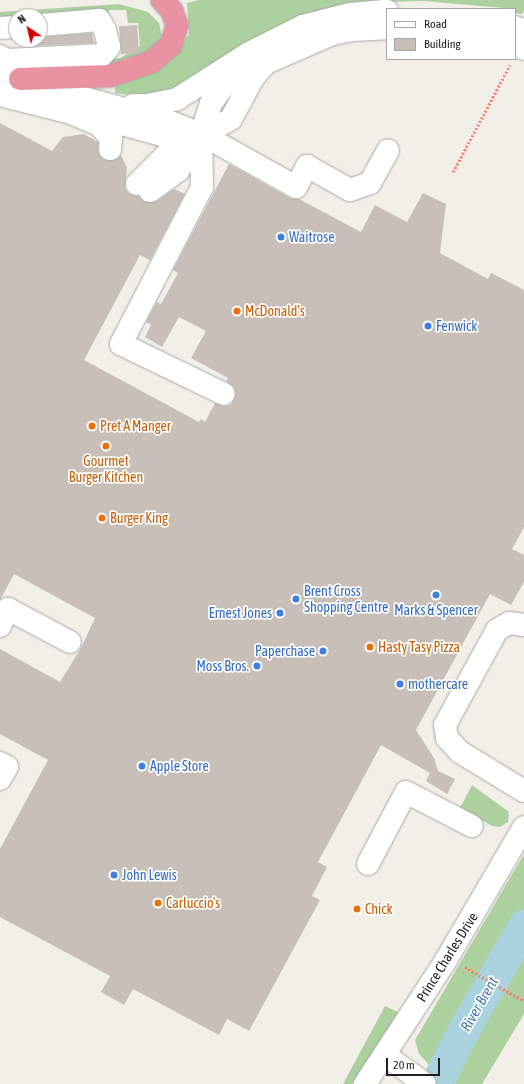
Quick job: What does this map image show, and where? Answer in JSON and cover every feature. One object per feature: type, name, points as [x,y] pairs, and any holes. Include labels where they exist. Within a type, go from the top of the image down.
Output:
[{"type":"highway","points":[[10,77],[110,76],[151,62],[171,45],[177,25],[172,11],[162,0]]},
{"type":"street","points":[[114,104],[147,105],[177,99],[249,53],[303,26],[325,19],[381,20]]},
{"type":"street","points":[[0,56],[7,60],[102,55],[109,47],[105,30],[99,20],[48,24]]},
{"type":"street","points":[[143,188],[166,156],[201,134],[231,119],[253,78],[266,62],[332,34],[381,20]]},
{"type":"street","points":[[224,394],[121,344],[202,187],[201,134],[211,103],[249,53]]},
{"type":"street","points":[[10,77],[114,104],[168,121],[201,134],[296,187],[307,166],[350,190],[370,183],[388,151]]},
{"type":"street","points":[[0,95],[71,113],[97,116],[162,135],[201,134]]},
{"type":"street","points":[[71,113],[99,125],[111,138],[110,149]]},
{"type":"street","points":[[0,626],[8,609],[70,642]]},
{"type":"street","points":[[524,624],[509,623],[497,630],[445,725],[447,738],[460,752],[524,791]]},
{"type":"street","points":[[0,763],[7,767],[0,779]]},
{"type":"street","points":[[368,864],[406,792],[472,826]]},
{"type":"street","name":"Prince Charles Drive","points":[[365,1084],[385,1056],[446,960],[524,826]]},
{"type":"street","points":[[385,1056],[422,1082]]},
{"type":"path","points":[[453,172],[512,60]]},
{"type":"path","points":[[459,964],[524,1001]]},
{"type":"green space","points":[[199,0],[524,0],[524,11],[522,14],[516,13],[516,8],[423,1],[358,3],[288,21],[224,56],[189,83],[150,98],[115,93],[115,82],[175,54],[189,34],[187,3]]},
{"type":"green space","points":[[119,4],[148,12],[159,23],[162,36],[154,49],[120,65],[68,69],[3,66],[120,58],[140,46],[138,23],[128,23],[126,10],[109,10],[109,16],[48,16],[48,9]]},
{"type":"green space","points":[[8,11],[8,22],[0,23],[0,12]]},
{"type":"green space","points":[[472,785],[509,812],[508,822],[500,827],[492,826],[460,808]]},
{"type":"green space","points":[[524,854],[524,914],[492,973],[432,1068],[419,1054],[415,1040]]},
{"type":"green space","points":[[524,946],[524,1014],[482,1084],[456,1084],[452,1081],[473,1036]]},
{"type":"green space","points":[[385,1006],[400,1013],[384,1041],[352,1084],[343,1084]]},
{"type":"building","points":[[137,25],[139,53],[121,54],[119,26]]},
{"type":"building","points":[[92,33],[94,43],[48,45],[48,36]]},
{"type":"building","name":"Brent Cross Shopping Centre","points":[[0,123],[52,151],[63,137],[84,134],[98,142],[99,154],[103,159],[115,160],[121,155],[127,168],[125,188],[128,193],[139,196],[145,202],[157,201],[174,189],[185,194],[150,260],[140,255],[84,360],[199,422],[201,419],[205,422],[215,403],[224,406],[231,405],[236,394],[234,387],[226,381],[228,378],[191,358],[206,331],[179,317],[162,347],[145,337],[151,325],[146,322],[157,302],[161,304],[178,273],[173,270],[229,164],[290,198],[299,199],[361,232],[375,205],[407,222],[423,193],[446,204],[440,253],[488,279],[491,273],[524,290],[524,527],[512,549],[524,555],[524,582],[511,605],[490,594],[416,730],[434,758],[438,771],[455,779],[447,794],[426,781],[430,773],[381,745],[318,862],[327,867],[312,896],[320,900],[249,1031],[227,1019],[219,1035],[133,989],[124,1005],[101,992],[110,976],[0,917],[0,849],[48,760],[0,734],[0,649],[60,682],[81,648],[95,618],[14,574],[0,600]]},
{"type":"waterway","name":"River Brent","points":[[437,1084],[458,1041],[524,926]]},
{"type":"place","name":"Waitrose","points":[[281,237]]},
{"type":"place","name":"McDonald's","points":[[237,311]]},
{"type":"place","name":"Fenwick","points":[[428,326]]},
{"type":"place","name":"Pret A Manger","points":[[92,426]]},
{"type":"place","name":"Gourmet Burger Kitchen","points":[[106,446]]},
{"type":"place","name":"Burger King","points":[[102,518]]},
{"type":"place","name":"Marks & Spencer","points":[[436,595]]},
{"type":"place","name":"Brent Cross Shopping Centre","points":[[296,599]]},
{"type":"place","name":"Ernest Jones","points":[[280,613]]},
{"type":"place","name":"Hasty Tasy Pizza","points":[[370,647]]},
{"type":"place","name":"Paperchase","points":[[323,651]]},
{"type":"place","name":"Moss Bros.","points":[[257,666]]},
{"type":"place","name":"mothercare","points":[[400,684]]},
{"type":"place","name":"Apple Store","points":[[142,766]]},
{"type":"place","name":"John Lewis","points":[[114,875]]},
{"type":"place","name":"Carluccio's","points":[[158,903]]},
{"type":"place","name":"Chick","points":[[357,909]]}]
